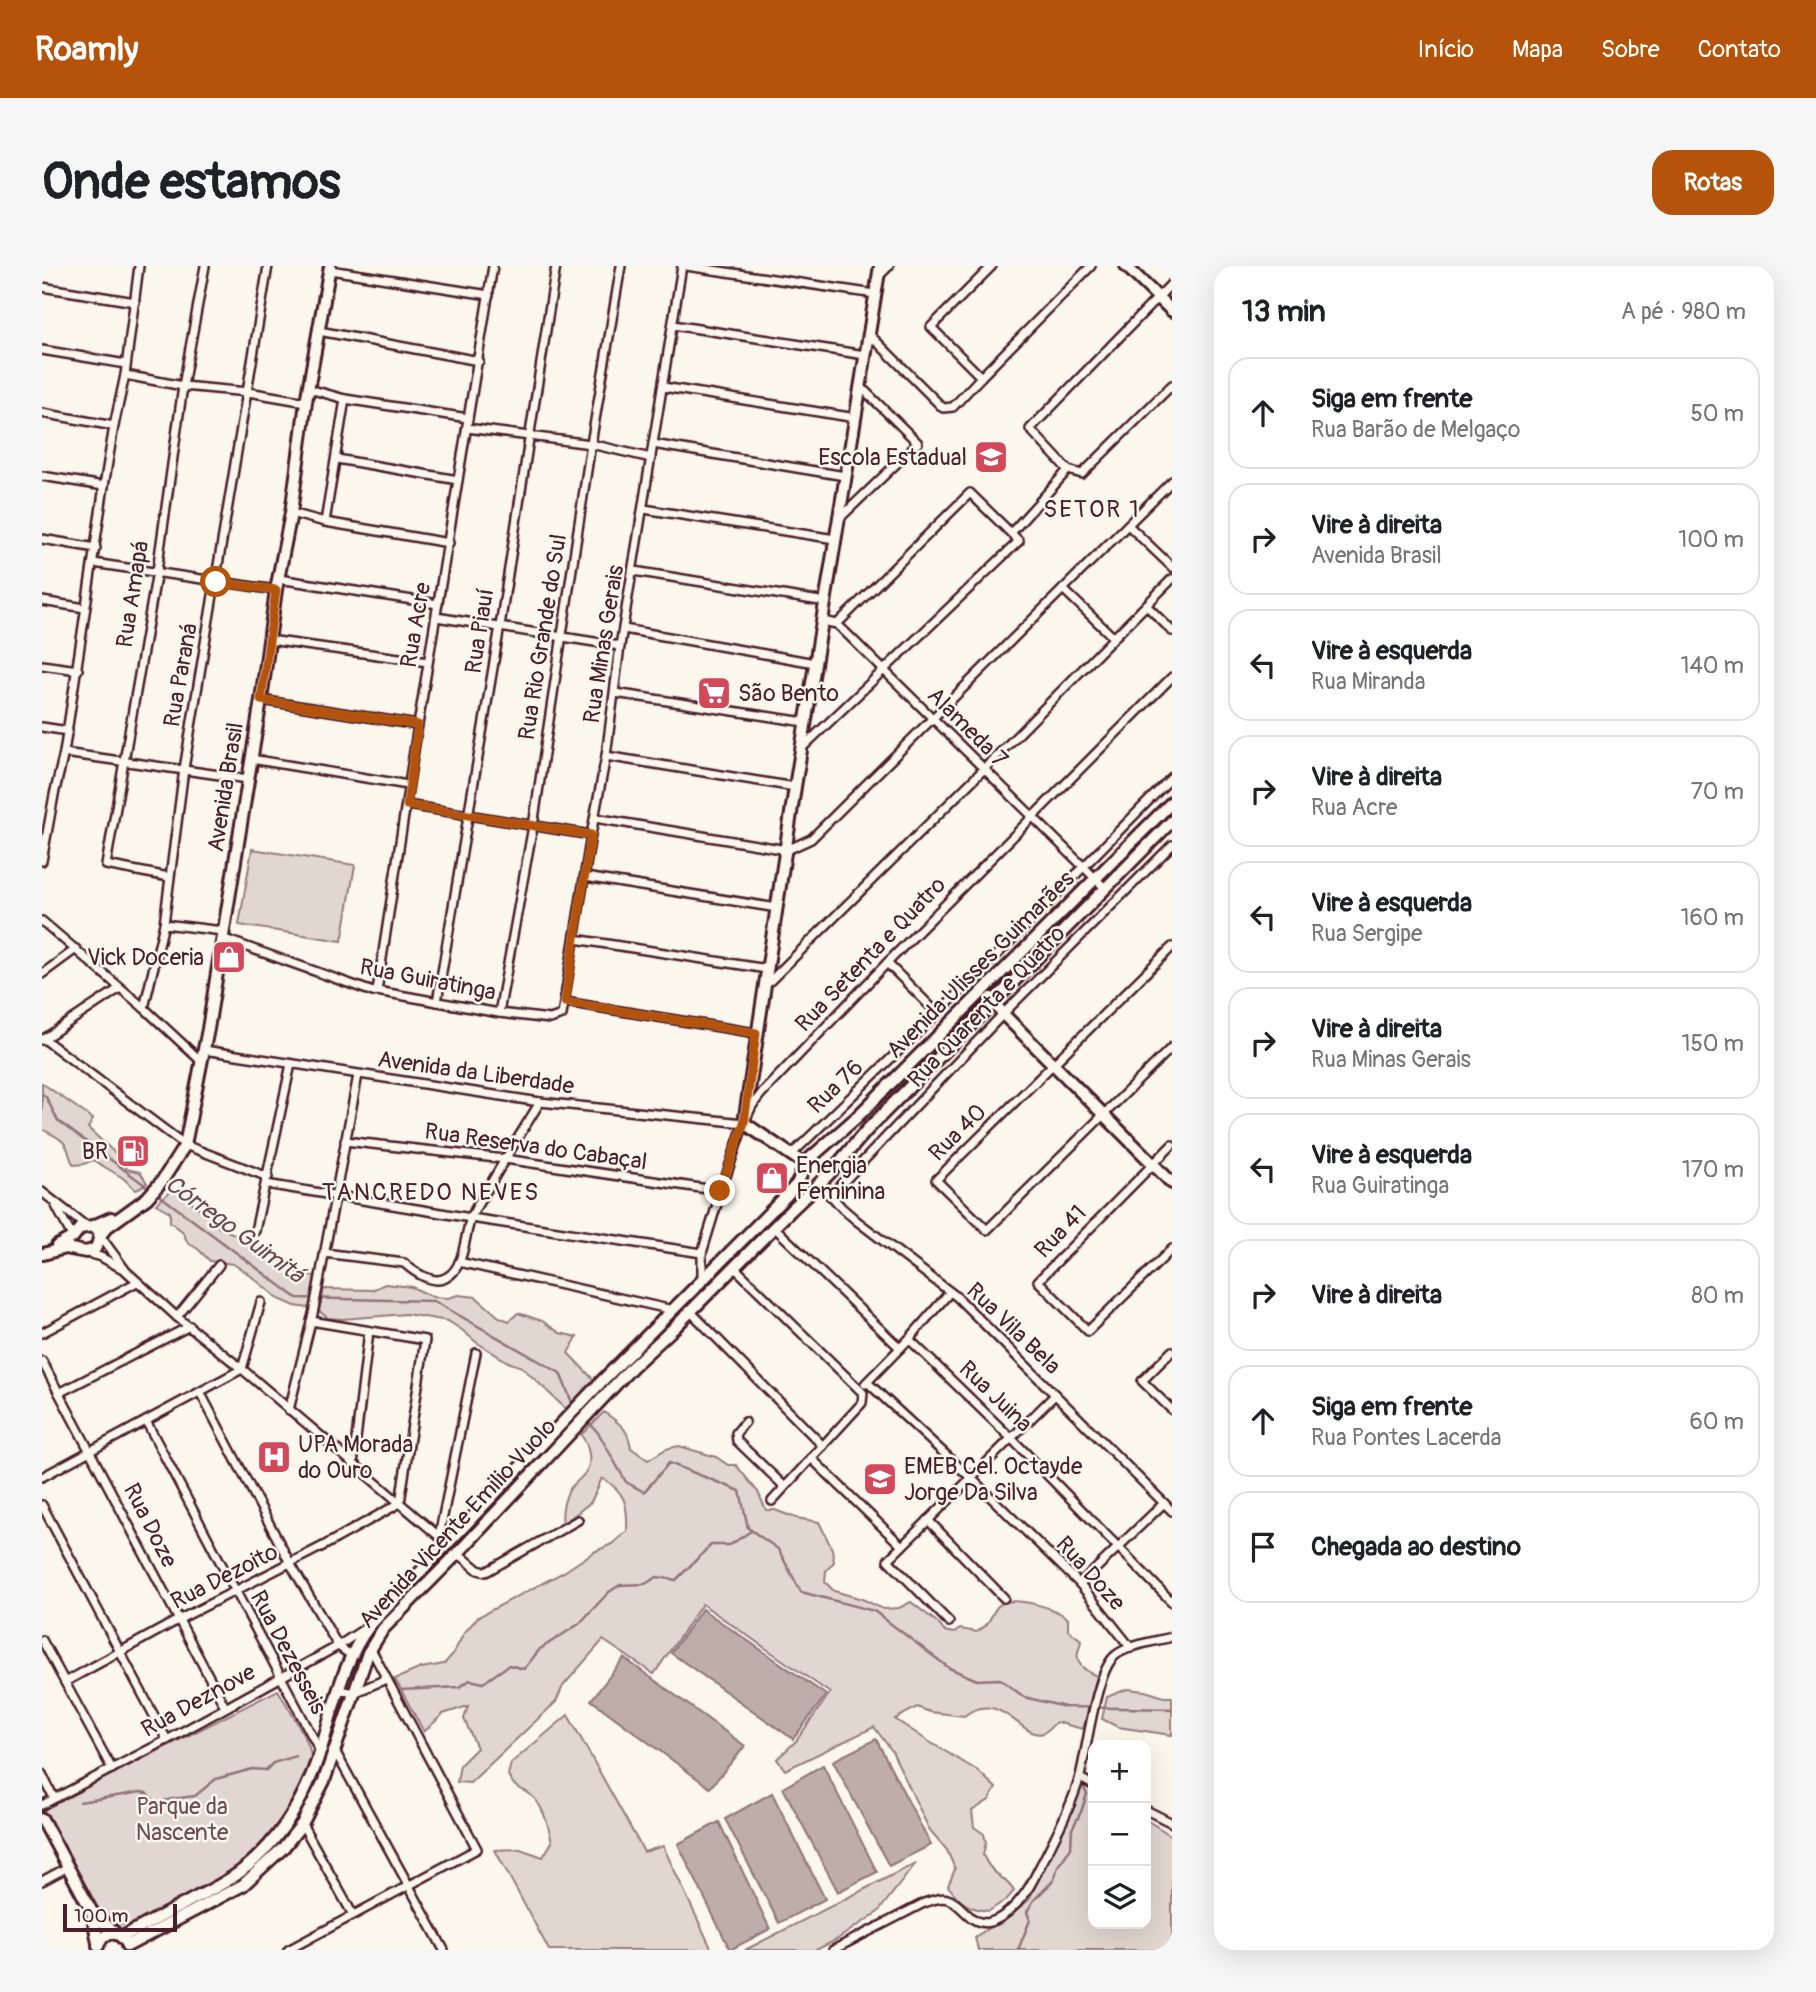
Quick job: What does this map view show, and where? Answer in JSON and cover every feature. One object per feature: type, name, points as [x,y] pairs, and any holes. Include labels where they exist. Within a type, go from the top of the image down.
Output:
[{"type":"main road","points":[[1126,266],[1172,311]]},
{"type":"main road","name":"Avenida Brasil","points":[[42,1254],[65,1248],[90,1252],[99,1243],[99,1237],[110,1223],[148,1198],[185,1145],[203,1056],[291,513],[306,402],[330,268]]},
{"type":"main road","points":[[820,1183],[813,1180],[805,1167],[791,1155],[744,1123],[756,1033],[879,271]]},
{"type":"main road","name":"Avenida Ulisses Guimarães","points":[[816,1154],[857,1118],[1172,802]]},
{"type":"main road","name":"Avenida Ulisses Guimarães","points":[[832,1171],[867,1130],[1172,821]]},
{"type":"main road","points":[[986,990],[1003,1014],[1172,1184]]},
{"type":"main road","points":[[816,1154],[827,1160],[832,1171]]},
{"type":"main road","name":"Avenida Vicente Emilio Vuolo","points":[[123,1942],[243,1885],[283,1848],[302,1824],[324,1781],[371,1649],[383,1629],[457,1553],[674,1310],[797,1184],[805,1167],[816,1154]]},
{"type":"main road","name":"Avenida Vicente Emilio Vuolo","points":[[592,1400],[632,1367],[832,1171]]},
{"type":"main road","name":"Avenida Brasil","points":[[42,1254],[74,1237],[80,1228],[129,1210]]},
{"type":"main road","name":"Avenida Vicente Emilio Vuolo","points":[[123,1942],[226,1881],[253,1861],[288,1822],[302,1798],[320,1752],[339,1689],[361,1637],[443,1540],[566,1428]]},
{"type":"main road","points":[[42,1819],[92,1912],[123,1942]]},
{"type":"main road","points":[[92,1912],[98,1946]]},
{"type":"main road","points":[[98,1946],[105,1935],[123,1942]]},
{"type":"street","points":[[42,861],[78,670],[104,485],[125,375],[139,266]]},
{"type":"street","name":"Rua Amapá","points":[[169,877],[106,864],[157,571],[183,386],[205,266]]},
{"type":"street","name":"Rua Paraná","points":[[144,1008],[164,924],[184,769],[268,266]]},
{"type":"street","name":"Rua Acre","points":[[377,991],[408,785],[494,266]]},
{"type":"street","name":"Rua Piauí","points":[[437,1002],[500,626],[556,266]]},
{"type":"street","name":"Rua Rio Grande do Sul","points":[[499,1013],[533,826],[621,266]]},
{"type":"street","points":[[684,266],[875,294]]},
{"type":"street","name":"Rua Minas Gerais","points":[[565,1002],[606,756],[620,646],[684,266]]},
{"type":"street","points":[[879,271],[889,266]]},
{"type":"street","points":[[981,377],[931,327],[992,266]]},
{"type":"street","points":[[868,333],[943,408],[953,407],[1091,266]]},
{"type":"street","points":[[330,268],[489,295]]},
{"type":"street","points":[[1172,283],[1030,429],[1068,470],[1082,474],[1172,385]]},
{"type":"street","points":[[42,287],[135,302]]},
{"type":"street","points":[[673,325],[865,355]]},
{"type":"street","points":[[319,331],[479,361]]},
{"type":"street","points":[[42,350],[126,364]]},
{"type":"street","points":[[125,375],[183,386],[248,392],[306,402]]},
{"type":"street","points":[[663,387],[856,418]]},
{"type":"street","points":[[839,518],[918,443],[861,387]]},
{"type":"street","points":[[309,389],[345,399],[468,418]]},
{"type":"street","points":[[325,523],[345,399]]},
{"type":"street","points":[[42,413],[114,426]]},
{"type":"street","points":[[467,428],[591,444],[651,458]]},
{"type":"street","points":[[653,444],[845,477]]},
{"type":"street","points":[[337,459],[458,480]]},
{"type":"street","points":[[1011,533],[1068,470]]},
{"type":"street","points":[[42,476],[104,485]]},
{"type":"street","points":[[594,818],[787,849],[811,839],[1172,481]]},
{"type":"street","points":[[802,748],[1019,541],[970,493],[837,624],[822,621]]},
{"type":"street","points":[[644,509],[835,539]]},
{"type":"street","points":[[291,513],[325,523],[449,542]]},
{"type":"street","points":[[1128,524],[1172,567]]},
{"type":"street","points":[[42,539],[96,548]]},
{"type":"street","points":[[93,563],[216,582],[278,584],[438,604]]},
{"type":"street","points":[[634,571],[825,603]]},
{"type":"street","points":[[765,986],[1172,579]]},
{"type":"street","points":[[1063,589],[1113,637]]},
{"type":"street","points":[[42,601],[85,608]]},
{"type":"street","points":[[1146,605],[1172,631]]},
{"type":"street","points":[[436,617],[620,646]]},
{"type":"street","name":"Alameda 7","points":[[837,624],[1105,888]]},
{"type":"street","points":[[624,629],[815,663]]},
{"type":"street","points":[[269,640],[428,662]]},
{"type":"street","points":[[42,665],[78,670]]},
{"type":"street","name":"Rua Setenta e Quatro","points":[[702,1282],[702,1253],[720,1191],[744,1123],[761,1094],[887,963],[1172,677]]},
{"type":"street","points":[[615,693],[806,722]]},
{"type":"street","points":[[261,700],[418,725]]},
{"type":"street","points":[[42,727],[68,731]]},
{"type":"street","points":[[64,753],[248,779]]},
{"type":"street","points":[[606,756],[795,787]]},
{"type":"street","points":[[251,760],[408,785]]},
{"type":"street","name":"Rua 76","points":[[791,1155],[938,1014],[1172,777]]},
{"type":"street","points":[[42,793],[54,795]]},
{"type":"street","points":[[407,805],[591,835]]},
{"type":"street","name":"Rua Quarenta e Quatro","points":[[830,1196],[1003,1014],[1172,845]]},
{"type":"street","points":[[585,877],[777,908]]},
{"type":"street","points":[[42,921],[203,1056]]},
{"type":"street","name":"Rua Guiratinga","points":[[164,924],[222,935],[373,992],[550,1019],[562,1015],[565,1002]]},
{"type":"street","points":[[575,939],[767,969]]},
{"type":"street","points":[[1053,1065],[1172,947]]},
{"type":"street","points":[[42,974],[76,949]]},
{"type":"street","points":[[887,963],[938,1014]]},
{"type":"street","points":[[977,975],[986,990]]},
{"type":"street","points":[[120,988],[43,1040],[185,1145],[267,1180],[336,1196],[702,1253]]},
{"type":"street","points":[[565,1002],[756,1033]]},
{"type":"street","points":[[1103,1115],[1172,1047]]},
{"type":"street","name":"Avenida da Liberdade","points":[[203,1056],[291,1064],[540,1102],[744,1123]]},
{"type":"street","points":[[255,1231],[291,1064]]},
{"type":"street","name":"Rua 40","points":[[1053,1065],[936,1180],[987,1230],[1103,1115]]},
{"type":"street","points":[[289,1410],[318,1289],[358,1075]]},
{"type":"street","points":[[324,1253],[404,1263],[422,1275],[444,1280],[454,1273],[471,1218],[540,1102]]},
{"type":"street","name":"Rua Reserva do Cabaçal","points":[[345,1141],[505,1158],[720,1191]]},
{"type":"street","points":[[1153,1164],[1172,1145]]},
{"type":"street","name":"Rua 41","points":[[1153,1164],[1038,1281],[1088,1331],[1172,1249]]},
{"type":"street","name":"Rua Vila Bela","points":[[820,1183],[857,1221],[950,1292],[1172,1511]]},
{"type":"street","points":[[42,1192],[82,1223],[96,1230],[137,1282],[443,1540]]},
{"type":"street","points":[[54,1202],[74,1237],[75,1246],[126,1271]]},
{"type":"street","points":[[774,1227],[900,1348]]},
{"type":"street","points":[[458,1262],[674,1310]]},
{"type":"street","points":[[177,1317],[219,1265]]},
{"type":"street","points":[[734,1268],[863,1393],[862,1403],[772,1501]]},
{"type":"street","points":[[42,1333],[137,1282]]},
{"type":"street","points":[[860,1389],[950,1292]]},
{"type":"street","points":[[42,1477],[242,1369],[261,1301]]},
{"type":"street","points":[[690,1311],[822,1446]]},
{"type":"street","points":[[312,1317],[369,1331],[425,1340],[400,1503]]},
{"type":"street","points":[[59,1393],[190,1326]]},
{"type":"street","points":[[353,1464],[369,1331]]},
{"type":"street","name":"Rua Juina","points":[[909,1339],[1011,1438],[1172,1602]]},
{"type":"street","points":[[1172,1351],[1142,1381],[1172,1410]]},
{"type":"street","points":[[443,1540],[477,1353]]},
{"type":"street","name":"Rua Doze","points":[[42,1361],[225,1707]]},
{"type":"street","name":"Rua Doze","points":[[867,1382],[1080,1584],[1131,1648]]},
{"type":"street","points":[[200,1392],[290,1563],[338,1646],[352,1656]]},
{"type":"street","points":[[949,1622],[888,1560],[1055,1395]]},
{"type":"street","name":"Rua Dezesseis","points":[[146,1421],[320,1752]]},
{"type":"street","points":[[745,1422],[736,1433],[737,1441],[785,1487]]},
{"type":"street","points":[[811,1458],[902,1546]]},
{"type":"street","name":"Rua Dezoito","points":[[65,1682],[400,1503]]},
{"type":"street","points":[[1080,1584],[1164,1503]]},
{"type":"street","points":[[42,1505],[167,1740]]},
{"type":"street","points":[[457,1553],[478,1570],[486,1572],[578,1520]]},
{"type":"street","points":[[928,1520],[1004,1598]]},
{"type":"street","name":"Rua Deznove","points":[[42,1805],[167,1740],[338,1646],[370,1625]]},
{"type":"street","points":[[833,1950],[940,1898],[951,1900],[967,1915],[981,1923],[992,1922],[1012,1908],[1030,1886],[1080,1778],[1107,1665],[1116,1655],[1131,1648],[1172,1637]]},
{"type":"street","points":[[42,1640],[112,1769]]},
{"type":"street","points":[[293,1949],[477,1849],[371,1649]]},
{"type":"street","points":[[339,1689],[354,1693],[386,1679]]},
{"type":"street","points":[[335,1751],[444,1950]]},
{"type":"street","points":[[42,1774],[54,1798]]},
{"type":"street","points":[[1080,1778],[1088,1782]]},
{"type":"street","points":[[1151,1812],[1172,1823]]},
{"type":"street","points":[[302,1824],[352,1915]]},
{"type":"street","points":[[42,1881],[68,1867]]},
{"type":"green space","points":[[252,849],[355,865],[342,941],[239,925]]},
{"type":"green space","points":[[42,1083],[93,1119],[88,1128],[127,1164],[126,1169],[140,1172],[147,1183],[136,1190],[123,1178],[93,1160],[74,1165],[63,1142],[42,1129]]},
{"type":"green space","points":[[171,1191],[179,1191],[197,1207],[215,1213],[218,1227],[253,1242],[268,1254],[280,1259],[291,1270],[315,1276],[309,1308],[295,1306],[279,1299],[233,1264],[210,1261],[188,1243],[182,1231],[170,1222],[170,1212],[156,1204]]},
{"type":"green space","points":[[385,1284],[412,1287],[433,1297],[476,1297],[499,1317],[509,1321],[518,1313],[542,1321],[560,1333],[577,1337],[568,1353],[595,1381],[568,1411],[522,1367],[508,1362],[448,1321],[406,1314],[328,1318],[319,1311],[324,1289],[372,1290]]},
{"type":"green space","points":[[604,1412],[622,1427],[631,1448],[648,1460],[666,1449],[679,1446],[716,1457],[728,1465],[736,1465],[758,1492],[766,1510],[819,1522],[832,1549],[834,1562],[826,1571],[825,1582],[834,1591],[862,1599],[883,1609],[899,1608],[911,1602],[944,1631],[954,1633],[960,1629],[977,1632],[986,1625],[998,1606],[1013,1601],[1045,1607],[1068,1619],[1068,1630],[1081,1640],[1078,1661],[1086,1670],[1097,1676],[1083,1729],[1056,1722],[1045,1732],[1035,1733],[1000,1711],[989,1708],[977,1709],[964,1716],[930,1712],[917,1707],[895,1719],[978,1771],[996,1788],[989,1800],[972,1811],[974,1827],[984,1834],[986,1842],[983,1855],[986,1862],[1014,1891],[1007,1899],[989,1911],[976,1909],[965,1904],[948,1886],[955,1869],[947,1850],[929,1829],[892,1751],[874,1727],[785,1770],[777,1759],[796,1741],[830,1693],[702,1604],[654,1674],[603,1640],[563,1686],[556,1702],[470,1783],[457,1782],[460,1765],[477,1748],[464,1719],[468,1706],[443,1714],[424,1732],[395,1679],[421,1668],[444,1664],[478,1617],[564,1572],[594,1552],[612,1544],[627,1531],[624,1500],[610,1483],[602,1478],[591,1502],[563,1524],[567,1494],[589,1464],[588,1449],[581,1435]]},
{"type":"green space","points":[[1127,1689],[1172,1697],[1172,1735],[1118,1727],[1102,1719],[1107,1697]]},
{"type":"green space","name":"Parque da Nascente","points":[[278,1690],[305,1738],[311,1760],[288,1814],[272,1837],[232,1872],[133,1924],[116,1924],[101,1915],[43,1812],[48,1807]]},
{"type":"green space","points":[[568,1715],[644,1852],[663,1846],[712,1950],[549,1950],[495,1850],[520,1849],[543,1857],[552,1842],[539,1805],[532,1796],[514,1785],[508,1775],[511,1763]]},
{"type":"green space","points":[[1081,1781],[1088,1786],[1088,1929],[1151,1929],[1151,1823],[1172,1836],[1172,1950],[978,1950],[975,1937],[1029,1900]]},
{"type":"green space","points":[[916,1863],[878,1912],[836,1940],[816,1950],[745,1950]]},
{"type":"shaded area","points":[[702,1609],[826,1695],[793,1739],[671,1653]]},
{"type":"shaded area","points":[[624,1658],[745,1746],[710,1788],[591,1700]]},
{"type":"shaded area","points":[[876,1739],[931,1845],[889,1866],[833,1761]]},
{"type":"shaded area","points":[[823,1765],[877,1872],[838,1892],[783,1788]]},
{"type":"shaded area","points":[[772,1793],[825,1899],[779,1923],[725,1819]]},
{"type":"shaded area","points":[[719,1822],[770,1929],[730,1950],[678,1844]]},
{"type":"waterway","name":"Córrego Guimitá","points":[[42,1094],[58,1121],[149,1188]]},
{"type":"waterway","name":"Córrego Guimitá","points":[[155,1192],[297,1298],[434,1301],[560,1373],[574,1404]]},
{"type":"waterway","name":"Córrego Guimitá","points":[[587,1420],[599,1434],[626,1482],[644,1492],[669,1463],[740,1491],[748,1528],[778,1549],[801,1592],[874,1611],[949,1668],[977,1680],[1000,1679],[1024,1697],[1065,1707],[1172,1709]]},
{"type":"waterway","points":[[401,1690],[460,1687],[470,1680],[483,1683],[509,1665],[524,1669],[540,1649],[579,1624],[609,1592],[620,1585],[645,1584],[657,1577],[676,1580],[711,1545],[730,1545],[751,1531]]},
{"type":"waterway","points":[[80,1802],[141,1792],[146,1793],[156,1803],[195,1796],[216,1779],[252,1769],[266,1770],[273,1763],[296,1756]]},
{"type":"waterway","points":[[1018,1950],[1030,1920],[1027,1912],[1034,1900],[1054,1880],[1058,1866],[1071,1848],[1072,1829],[1087,1794],[1081,1783]]},
{"type":"place","name":"Escola Estadual","points":[[991,457]]},
{"type":"place","name":"São Bento","points":[[714,693]]},
{"type":"place","name":"Vick Doceria","points":[[229,957]]},
{"type":"place","name":"BR","points":[[133,1151]]},
{"type":"place","name":"Energia Feminina","points":[[772,1178]]},
{"type":"place","name":"UPA Morada do Ouro","points":[[274,1457]]},
{"type":"place","name":"EMEB Cel. Octayde Jorge Da Silva","points":[[880,1479]]},
{"type":"district","name":"SETOR 1","points":[[1092,509]]},
{"type":"district","name":"TANCREDO NEVES","points":[[431,1192]]},
{"type":"route","points":[[216,582],[276,590],[261,700],[418,725],[407,805],[591,835],[565,1002],[756,1033],[744,1123],[720,1191]]}]
